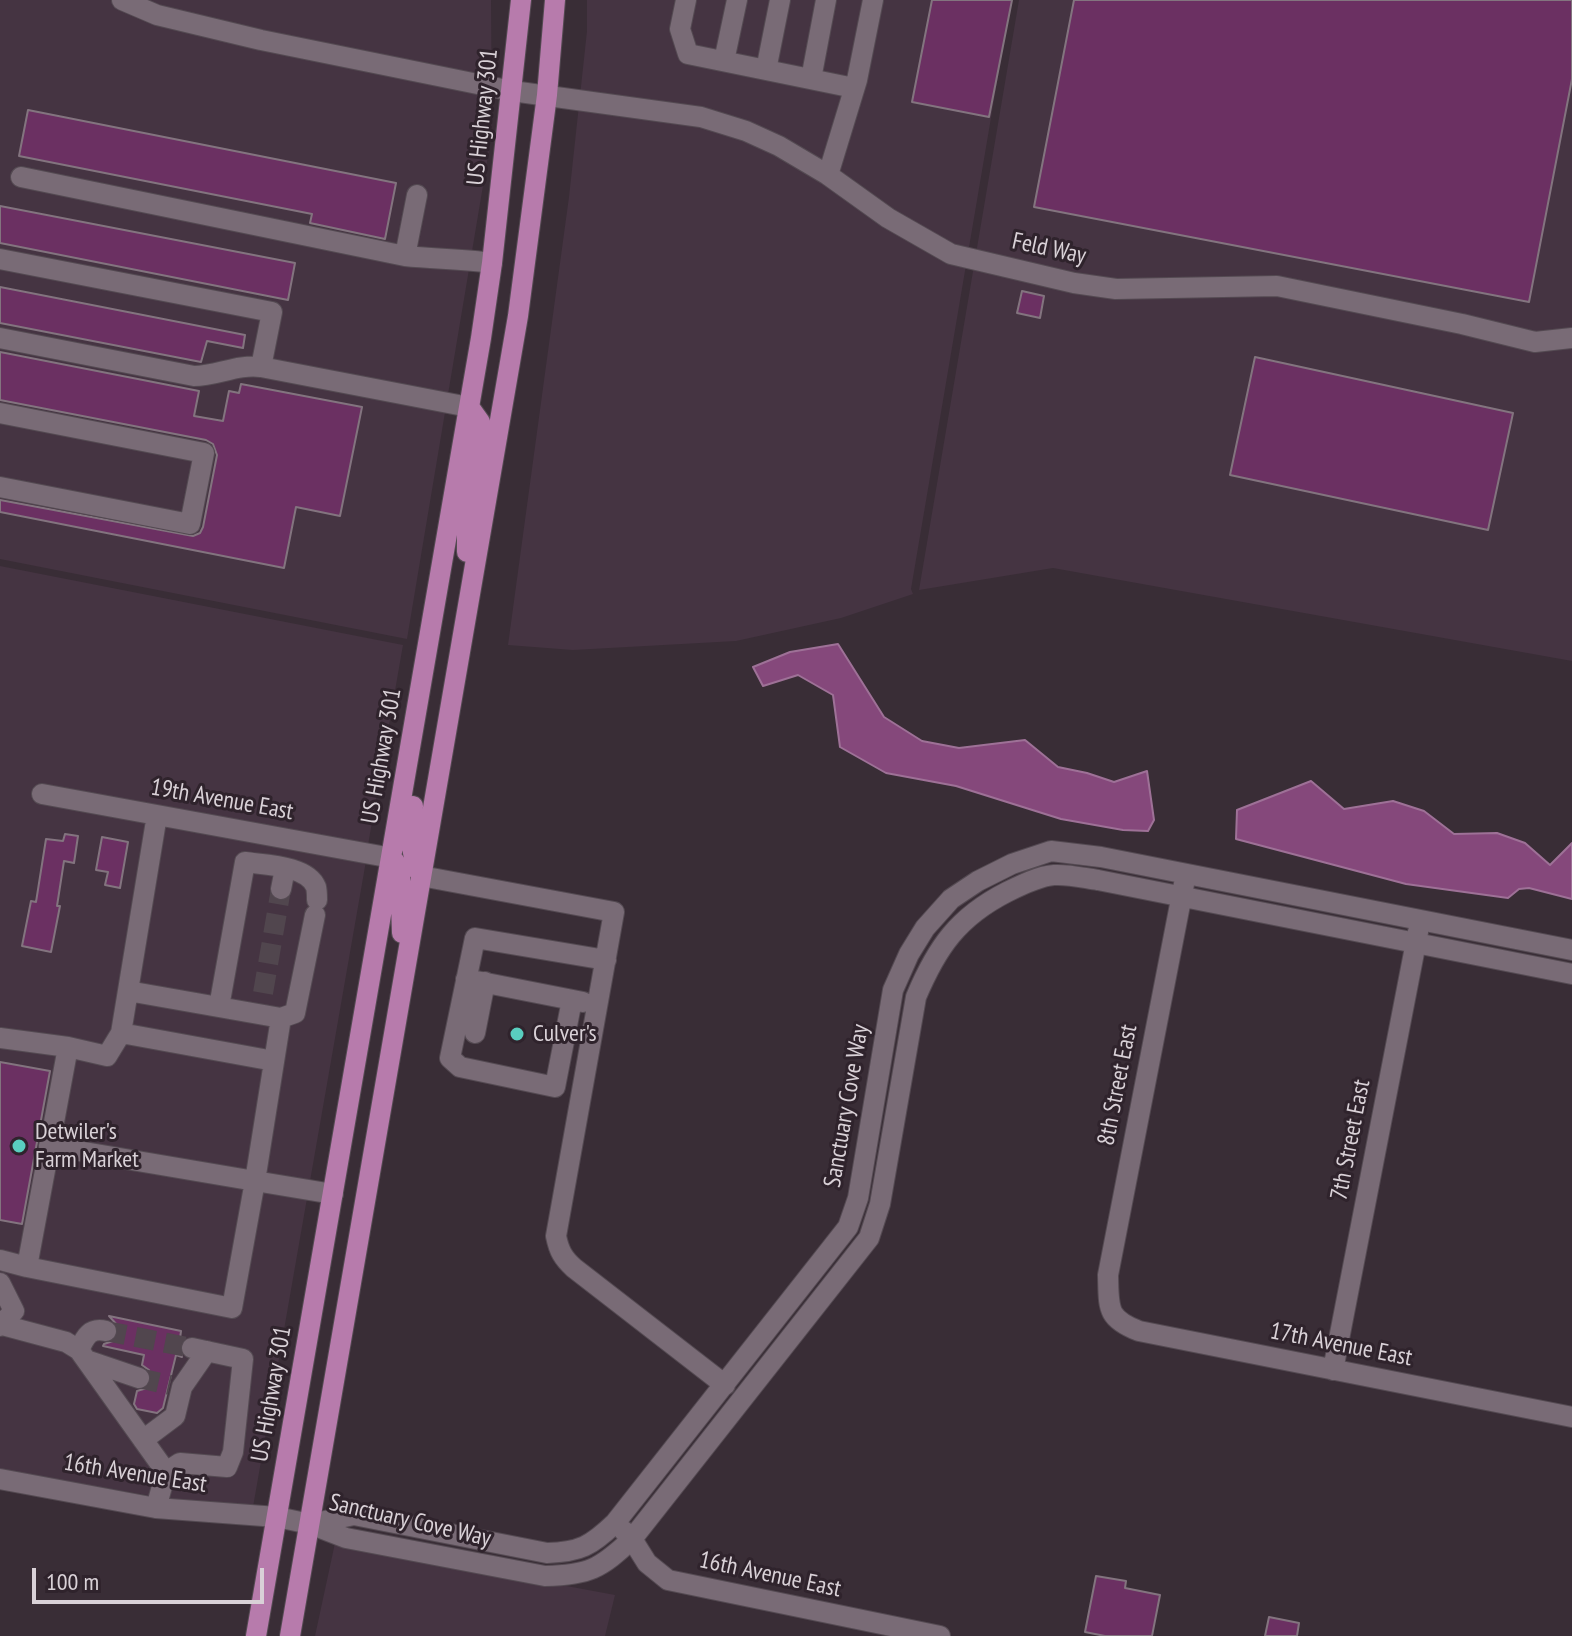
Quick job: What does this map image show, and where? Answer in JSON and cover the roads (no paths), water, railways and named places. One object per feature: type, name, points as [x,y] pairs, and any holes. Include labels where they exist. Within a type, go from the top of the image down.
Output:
[{"type":"main road","name":"US Highway 301","points":[[256,1636],[469,407],[492,263],[521,0]]},
{"type":"main road","points":[[290,1636],[518,316],[547,95],[555,0]]},
{"type":"main road","points":[[467,608],[467,514],[480,437],[480,422],[469,407]]},
{"type":"main road","points":[[418,703],[426,726],[410,825],[411,852],[421,876]]},
{"type":"main road","points":[[392,858],[400,874],[401,989]]},
{"type":"street","name":"Feld Way","points":[[122,0],[157,15],[261,40],[512,91],[701,117],[746,131],[779,146],[828,175],[888,218],[951,254],[1074,283],[1116,289],[1277,286],[1535,342],[1572,338]]},
{"type":"street","points":[[686,0],[680,29],[688,54],[854,88]]},
{"type":"street","points":[[724,61],[737,0]]},
{"type":"street","points":[[766,70],[780,0]]},
{"type":"street","points":[[811,79],[826,0]]},
{"type":"street","points":[[828,175],[854,88],[873,0]]},
{"type":"street","points":[[21,177],[405,256],[433,259],[453,257],[492,263]]},
{"type":"street","points":[[405,256],[417,195]]},
{"type":"street","points":[[0,259],[272,312],[261,367]]},
{"type":"street","points":[[0,338],[194,376],[213,375],[241,366],[261,367],[469,407]]},
{"type":"street","points":[[0,413],[204,453],[190,524],[0,487]]},
{"type":"street","name":"19th Avenue East","points":[[42,794],[392,858]]},
{"type":"street","points":[[0,1038],[68,1047],[107,1056],[121,1033],[157,815]]},
{"type":"street","points":[[219,1007],[250,831]]},
{"type":"street","name":"Sanctuary Cove Way","points":[[310,1524],[354,1515],[547,1553],[571,1552],[594,1544],[615,1523],[848,1227],[858,1198],[893,990],[909,954],[925,928],[951,899],[1012,864],[1051,851],[1101,857],[1572,950]]},
{"type":"street","points":[[128,991],[281,1018],[295,1013],[316,907],[316,887],[308,877],[283,879],[245,862]]},
{"type":"street","name":"8th Street East","points":[[1109,1307],[1108,1275],[1186,874]]},
{"type":"street","name":"Sanctuary Cove Way","points":[[310,1524],[346,1538],[545,1576],[576,1575],[606,1564],[632,1539],[869,1238],[880,1204],[916,997],[929,965],[943,942],[966,917],[1020,885],[1053,875],[1098,880],[1572,974]]},
{"type":"street","points":[[421,876],[614,912],[556,1236],[563,1258],[725,1385]]},
{"type":"street","name":"7th Street East","points":[[1333,1370],[1420,920]]},
{"type":"street","points":[[483,1071],[472,1052],[475,938],[606,960]]},
{"type":"street","points":[[475,980],[450,1058],[460,1067],[582,1091]]},
{"type":"street","points":[[475,980],[598,1004]]},
{"type":"street","points":[[260,1015],[263,993]]},
{"type":"street","points":[[555,1087],[572,1000]]},
{"type":"street","points":[[0,1260],[232,1308],[281,1018]]},
{"type":"street","points":[[121,1033],[274,1061]]},
{"type":"street","points":[[27,1267],[68,1047]]},
{"type":"street","points":[[49,1146],[333,1194]]},
{"type":"street","points":[[0,1283],[14,1311],[1,1326],[66,1342],[84,1356],[139,1378]]},
{"type":"street","name":"17th Avenue East","points":[[1109,1307],[1120,1324],[1139,1331],[1333,1370],[1571,1412]]},
{"type":"street","points":[[106,1331],[98,1329],[85,1337],[84,1356],[166,1472]]},
{"type":"street","points":[[143,1440],[175,1416],[176,1386],[199,1350],[243,1359],[233,1452],[227,1467],[180,1463],[166,1472],[156,1508]]},
{"type":"street","name":"16th Avenue East","points":[[0,1479],[156,1508],[277,1517],[310,1524]]},
{"type":"street","name":"16th Avenue East","points":[[615,1523],[632,1539],[647,1563],[668,1580],[940,1636]]},
{"type":"tunnel","points":[[263,993],[281,889]]},
{"type":"tunnel","points":[[106,1331],[192,1348]]},
{"type":"tunnel","points":[[139,1378],[170,1385]]},
{"type":"place","name":"Culver's","points":[[517,1034]]},
{"type":"place","name":"Detwiler's Farm Market","points":[[19,1146]]}]
